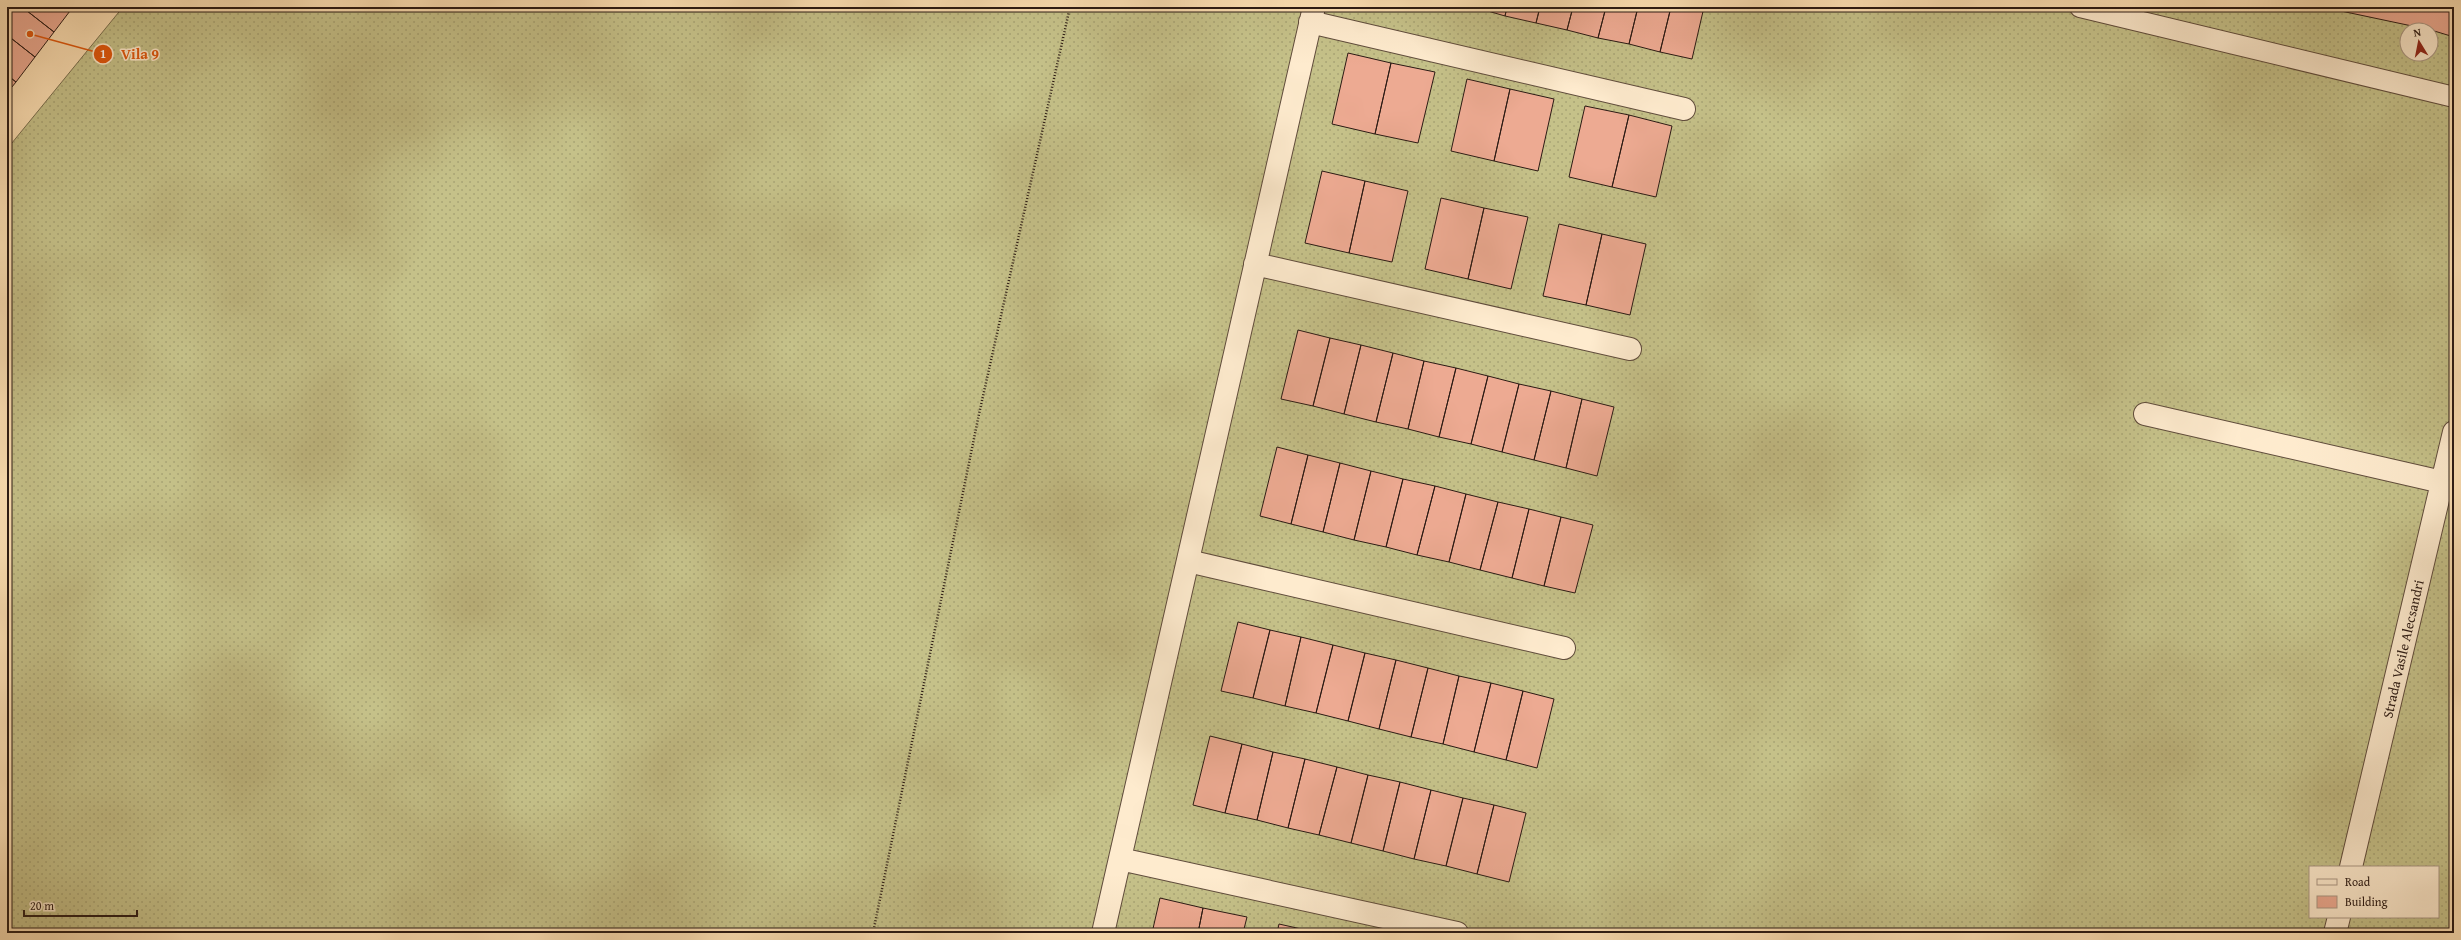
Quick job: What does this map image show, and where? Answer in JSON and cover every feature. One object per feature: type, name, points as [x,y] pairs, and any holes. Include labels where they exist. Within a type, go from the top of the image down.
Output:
[{"type":"street","points":[[1103,933],[1312,15],[1684,109]]},
{"type":"street","points":[[1255,264],[1630,349]]},
{"type":"street","points":[[2145,414],[2442,482]]},
{"type":"street","name":"Strada Vasile Alecsandri","points":[[2351,866],[2454,432]]},
{"type":"street","points":[[1188,561],[1564,648]]},
{"type":"street","points":[[1120,858],[1457,933]]},
{"type":"street","points":[[2335,933],[2339,918]]},
{"type":"lane","points":[[2080,7],[2454,97]]},
{"type":"path","points":[[873,933],[979,414],[1070,7]]},
{"type":"shaded area","points":[[123,7],[2454,7],[2454,933],[7,933],[7,149]]},
{"type":"building","points":[[7,7],[22,7],[54,32],[35,57],[7,35]]},
{"type":"building","points":[[22,7],[73,7],[54,32]]},
{"type":"building","points":[[1474,7],[1507,7],[1505,16]]},
{"type":"building","points":[[1507,7],[1540,7],[1536,23],[1505,16]]},
{"type":"building","points":[[1540,7],[1573,7],[1567,30],[1536,23]]},
{"type":"building","points":[[1573,7],[1606,7],[1598,38],[1567,30]]},
{"type":"building","points":[[1606,7],[1638,7],[1629,44],[1598,38]]},
{"type":"building","points":[[1638,7],[1671,7],[1660,52],[1629,44]]},
{"type":"building","points":[[1671,7],[1704,7],[1692,59],[1660,52]]},
{"type":"building","points":[[2322,7],[2454,7],[2454,37],[2439,32],[2439,22],[2399,22],[2399,23]]},
{"type":"building","points":[[7,35],[35,57],[16,82],[7,75]]},
{"type":"building","points":[[1348,53],[1391,63],[1375,134],[1332,124]]},
{"type":"building","points":[[1391,63],[1435,72],[1418,143],[1375,134]]},
{"type":"building","points":[[7,75],[16,82],[7,93]]},
{"type":"building","points":[[1467,79],[1510,89],[1494,161],[1451,151]]},
{"type":"building","points":[[1510,89],[1554,99],[1538,171],[1494,161]]},
{"type":"building","points":[[1585,106],[1629,115],[1612,187],[1569,177]]},
{"type":"building","points":[[1629,115],[1672,126],[1656,197],[1612,187]]},
{"type":"building","points":[[1322,171],[1365,181],[1349,253],[1305,243]]},
{"type":"building","points":[[1365,181],[1408,191],[1392,262],[1349,253]]},
{"type":"building","points":[[1441,198],[1484,208],[1468,279],[1425,269]]},
{"type":"building","points":[[1484,208],[1528,217],[1511,289],[1468,279]]},
{"type":"building","points":[[1559,224],[1602,234],[1586,305],[1543,296]]},
{"type":"building","points":[[1602,234],[1646,244],[1630,315],[1586,305]]},
{"type":"building","points":[[1298,330],[1330,338],[1313,406],[1281,399]]},
{"type":"building","points":[[1330,338],[1361,345],[1344,414],[1313,406]]},
{"type":"building","points":[[1361,345],[1393,353],[1376,422],[1344,414]]},
{"type":"building","points":[[1393,353],[1424,361],[1408,429],[1376,422]]},
{"type":"building","points":[[1424,361],[1456,368],[1439,437],[1408,429]]},
{"type":"building","points":[[1456,368],[1488,376],[1471,444],[1439,437]]},
{"type":"building","points":[[1488,376],[1519,384],[1502,452],[1471,444]]},
{"type":"building","points":[[1519,384],[1551,391],[1534,460],[1502,452]]},
{"type":"building","points":[[1551,391],[1582,399],[1566,468],[1534,460]]},
{"type":"building","points":[[1582,399],[1614,407],[1597,476],[1566,468]]},
{"type":"building","points":[[1277,447],[1308,455],[1291,524],[1260,516]]},
{"type":"building","points":[[1308,455],[1340,463],[1323,532],[1291,524]]},
{"type":"building","points":[[1340,463],[1371,471],[1354,540],[1323,532]]},
{"type":"building","points":[[1371,471],[1403,479],[1386,547],[1354,540]]},
{"type":"building","points":[[1403,479],[1435,486],[1417,555],[1386,547]]},
{"type":"building","points":[[1435,486],[1466,494],[1449,562],[1417,555]]},
{"type":"building","points":[[1466,494],[1498,502],[1480,570],[1449,562]]},
{"type":"building","points":[[1498,502],[1529,509],[1512,578],[1480,570]]},
{"type":"building","points":[[1529,509],[1561,517],[1544,586],[1512,578]]},
{"type":"building","points":[[1561,517],[1593,525],[1575,593],[1544,586]]},
{"type":"building","points":[[1238,622],[1270,630],[1253,698],[1221,691]]},
{"type":"building","points":[[1270,630],[1301,637],[1285,706],[1253,698]]},
{"type":"building","points":[[1301,637],[1333,645],[1316,713],[1285,706]]},
{"type":"building","points":[[1333,645],[1365,653],[1348,721],[1316,713]]},
{"type":"building","points":[[1365,653],[1396,660],[1379,729],[1348,721]]},
{"type":"building","points":[[1396,660],[1428,668],[1411,737],[1379,729]]},
{"type":"building","points":[[1428,668],[1459,676],[1443,744],[1411,737]]},
{"type":"building","points":[[1459,676],[1491,683],[1474,752],[1443,744]]},
{"type":"building","points":[[1491,683],[1523,691],[1506,760],[1474,752]]},
{"type":"building","points":[[1523,691],[1554,699],[1537,768],[1506,760]]},
{"type":"building","points":[[1210,736],[1242,744],[1225,813],[1193,805]]},
{"type":"building","points":[[1242,744],[1273,752],[1257,820],[1225,813]]},
{"type":"building","points":[[1273,752],[1305,759],[1288,828],[1257,820]]},
{"type":"building","points":[[1305,759],[1337,767],[1319,835],[1288,828]]},
{"type":"building","points":[[1337,767],[1368,775],[1351,843],[1319,835]]},
{"type":"building","points":[[1368,775],[1400,782],[1383,851],[1351,843]]},
{"type":"building","points":[[1400,782],[1431,790],[1414,859],[1383,851]]},
{"type":"building","points":[[1431,790],[1463,798],[1446,866],[1414,859]]},
{"type":"building","points":[[1463,798],[1494,805],[1477,874],[1446,866]]},
{"type":"building","points":[[1494,805],[1526,813],[1509,882],[1477,874]]},
{"type":"building","points":[[1160,898],[1203,908],[1198,933],[1152,933]]},
{"type":"building","points":[[1203,908],[1247,917],[1243,933],[1198,933]]},
{"type":"building","points":[[1279,924],[1319,933],[1277,933]]},
{"type":"place","name":"Vila 9","points":[[30,34]]}]
